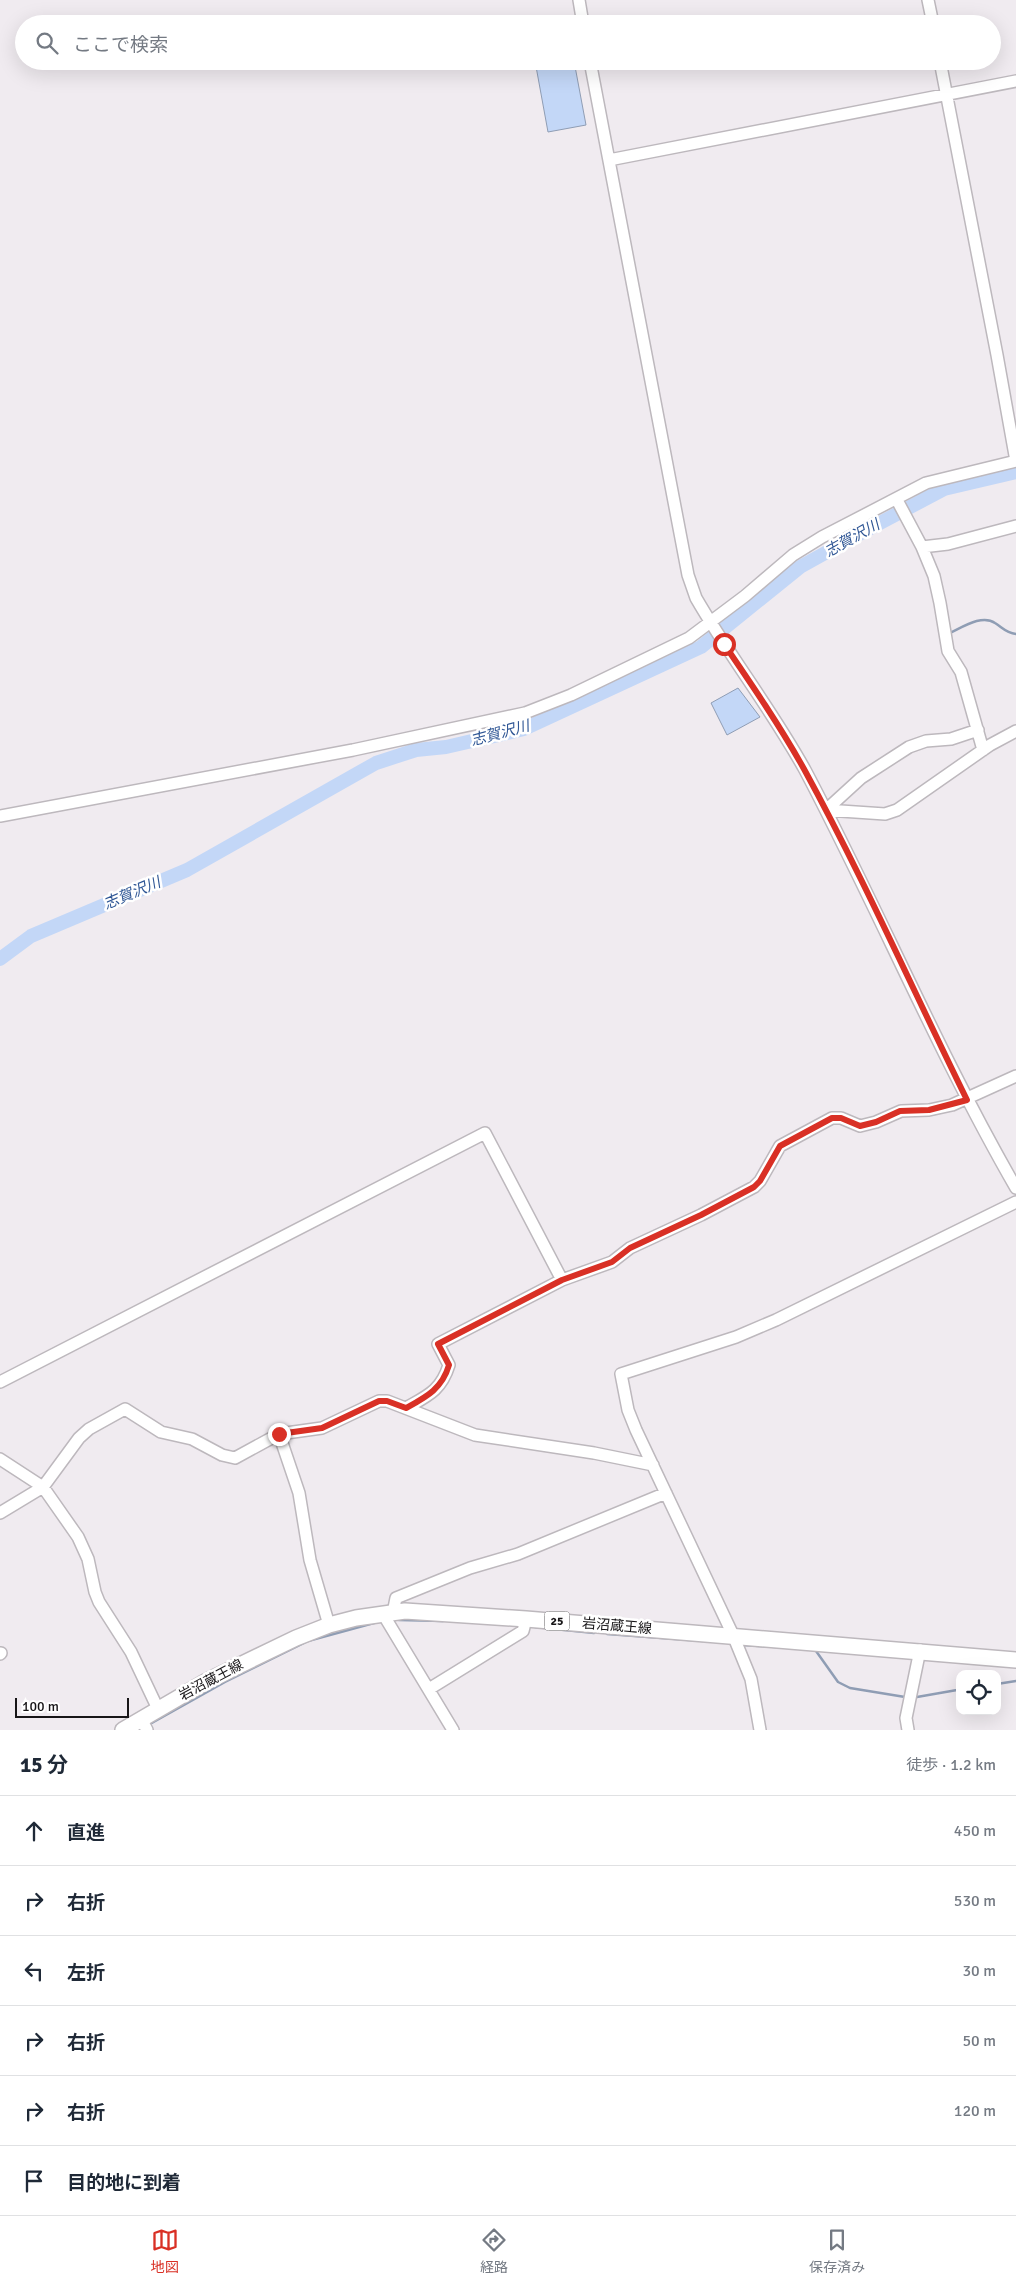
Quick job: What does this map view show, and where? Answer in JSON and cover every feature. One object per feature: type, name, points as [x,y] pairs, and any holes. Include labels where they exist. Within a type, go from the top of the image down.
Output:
[{"type":"main road","name":"岩沼蔵王線","points":[[123,1730],[144,1725],[158,1709],[256,1656],[329,1626],[388,1613],[429,1612],[526,1619],[920,1650],[1016,1660]]},
{"type":"street","points":[[579,0],[582,15]]},
{"type":"street","points":[[928,0],[930,15]]},
{"type":"street","points":[[592,70],[688,575],[696,598],[711,624],[780,728],[826,810],[967,1100],[1016,1188]]},
{"type":"street","points":[[0,816],[353,750],[526,713],[571,694],[689,638],[711,624],[793,555],[926,483],[1016,461],[942,70]]},
{"type":"street","points":[[609,160],[1016,81]]},
{"type":"street","points":[[897,500],[922,547],[934,576],[948,651],[961,672],[983,750]]},
{"type":"street","points":[[922,547],[948,544],[1016,526]]},
{"type":"street","points":[[826,810],[861,778],[909,747],[926,741],[951,739],[978,730]]},
{"type":"street","points":[[826,810],[885,814],[897,810],[956,771],[983,750],[1016,731]]},
{"type":"street","points":[[406,1408],[434,1392],[446,1375],[449,1365],[438,1344],[562,1280],[612,1262],[630,1248],[701,1215],[754,1187],[760,1181],[780,1146],[832,1118],[841,1118],[860,1126],[876,1122],[900,1111],[929,1110],[967,1100],[1016,1076]]},
{"type":"street","points":[[0,1382],[485,1133],[562,1280]]},
{"type":"street","points":[[760,1730],[751,1679],[734,1635],[628,1410],[620,1374],[736,1336],[776,1320],[1016,1202]]},
{"type":"street","points":[[0,1513],[43,1487],[79,1438],[96,1425],[125,1409],[137,1415],[154,1428],[192,1439],[228,1458],[243,1455],[279,1434],[322,1428],[379,1401],[387,1401],[475,1435],[653,1465]]},
{"type":"street","points":[[279,1434],[299,1493],[310,1560],[329,1626]]},
{"type":"street","points":[[0,1459],[43,1487],[78,1537],[88,1559],[95,1592],[131,1652],[158,1709]]},
{"type":"street","points":[[454,1730],[429,1689],[388,1613],[396,1598],[470,1568],[518,1554],[666,1493]]},
{"type":"street","points":[[429,1689],[523,1631],[526,1619]]},
{"type":"street","points":[[908,1730],[906,1718],[920,1650]]},
{"type":"water","points":[[537,70],[576,70],[586,125],[548,132]]},
{"type":"water","points":[[738,688],[760,717],[727,735],[711,703]]},
{"type":"waterway","name":"志賀沢川","points":[[0,959],[31,936],[187,870],[376,763],[416,750],[446,747],[524,729],[701,647],[800,567],[944,489],[1016,472]]},
{"type":"waterway","points":[[950,633],[972,622],[984,620],[995,623],[1007,631],[1016,634]]},
{"type":"waterway","points":[[399,1620],[443,1621]]},
{"type":"waterway","points":[[150,1724],[225,1682],[308,1641],[374,1623]]},
{"type":"waterway","points":[[535,1627],[594,1633]]},
{"type":"waterway","points":[[607,1634],[703,1641]]},
{"type":"waterway","points":[[742,1645],[776,1647]]},
{"type":"waterway","points":[[816,1651],[838,1682],[850,1688],[905,1697]]},
{"type":"waterway","points":[[1001,1683],[1016,1681]]},
{"type":"waterway","points":[[917,1697],[956,1690]]},
{"type":"route","points":[[279,1434],[322,1428],[334,1424],[379,1401],[387,1401],[406,1408],[434,1392],[446,1375],[449,1365],[438,1344],[562,1280],[612,1262],[630,1248],[701,1215],[754,1187],[760,1181],[780,1146],[805,1131],[832,1118],[841,1118],[860,1126],[876,1122],[900,1111],[929,1110],[967,1100],[841,839],[780,728],[724,644]]}]
